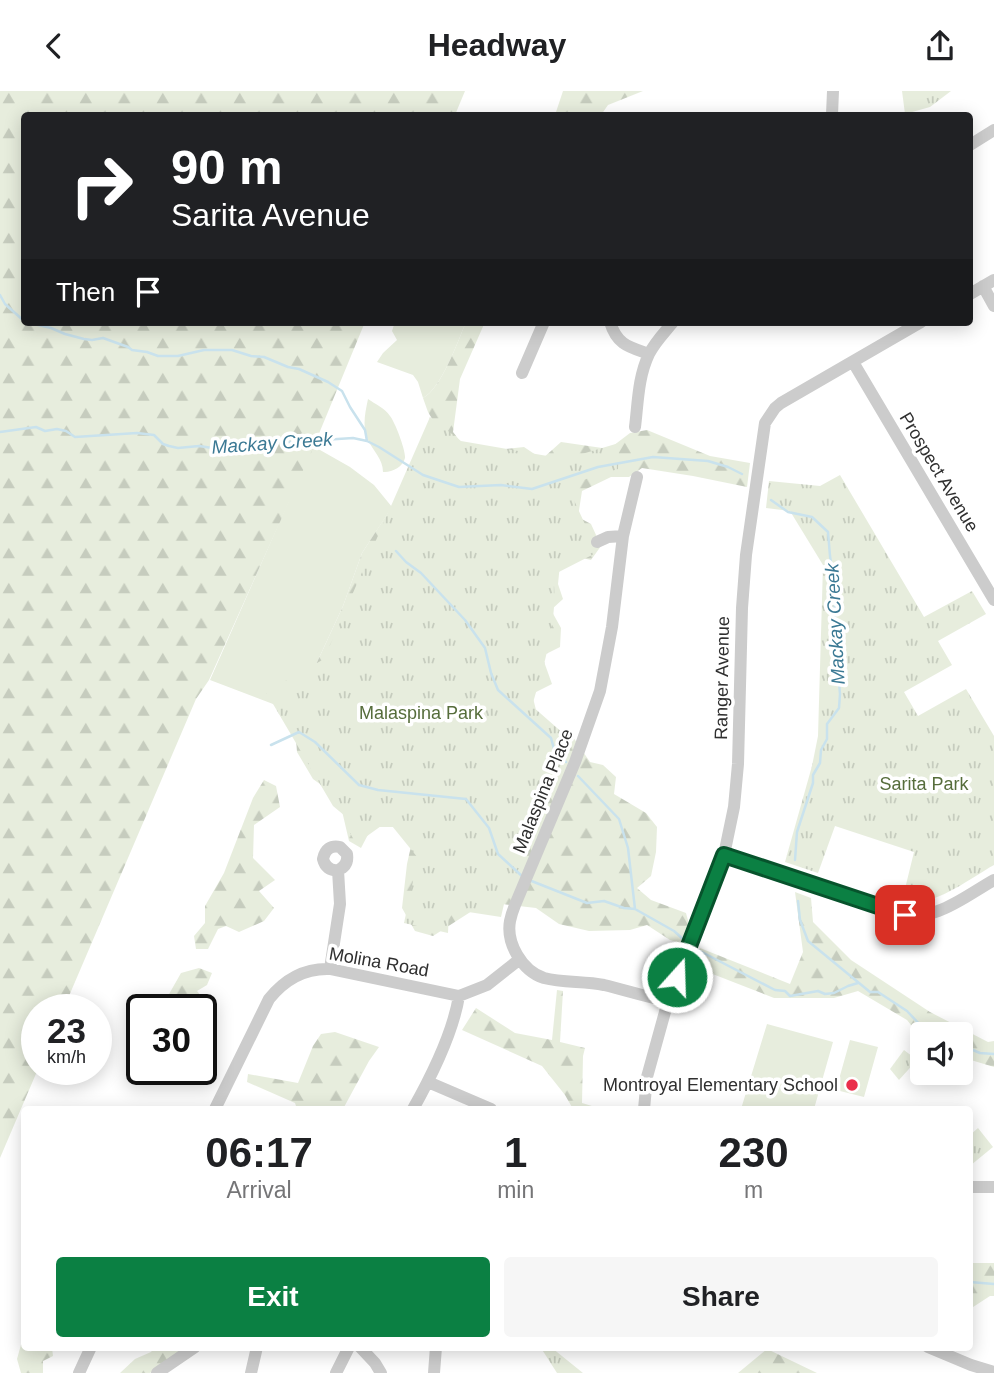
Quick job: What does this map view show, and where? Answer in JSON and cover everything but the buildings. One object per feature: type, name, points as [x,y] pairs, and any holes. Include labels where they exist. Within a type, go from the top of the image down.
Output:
[{"type":"street","points":[[832,112],[833,91]]},
{"type":"street","points":[[973,143],[994,130]]},
{"type":"street","points":[[973,292],[988,283],[994,306]]},
{"type":"street","points":[[522,373],[542,326]]},
{"type":"street","points":[[611,326],[614,334],[627,346],[649,354]]},
{"type":"street","points":[[635,427],[644,367],[649,354],[670,326]]},
{"type":"street","name":"Ranger Avenue","points":[[644,1106],[647,1077],[668,1001],[724,855],[734,807],[738,764],[741,608],[765,423],[781,403],[914,326]]},
{"type":"street","name":"Prospect Avenue","points":[[853,362],[994,600]]},
{"type":"street","name":"Malaspina Place","points":[[520,959],[510,937],[509,922],[575,762],[600,691],[612,627],[623,536],[637,477]]},
{"type":"street","points":[[597,542],[608,537],[623,536]]},
{"type":"street","points":[[724,855],[914,916],[923,916],[943,909],[994,880]]},
{"type":"street","points":[[330,969],[340,904],[338,870]]},
{"type":"street","points":[[415,1106],[428,1083],[455,1016],[458,996],[487,985],[520,959],[534,974],[545,978],[604,985],[668,1001]]},
{"type":"street","name":"Molina Road","points":[[216,1106],[264,1007],[277,989],[307,971],[330,969],[458,996]]},
{"type":"street","points":[[428,1083],[484,1106]]},
{"type":"street","points":[[973,1187],[994,1187]]},
{"type":"street","points":[[79,1373],[89,1351]]},
{"type":"street","points":[[157,1373],[189,1351]]},
{"type":"street","points":[[251,1373],[256,1351]]},
{"type":"street","points":[[336,1373],[347,1351]]},
{"type":"street","points":[[364,1351],[381,1373]]},
{"type":"street","points":[[434,1373],[436,1351]]},
{"type":"street","points":[[938,1351],[994,1372]]},
{"type":"green space","points":[[0,91],[465,91],[456,112],[21,112],[21,326],[363,326],[311,453],[209,680],[196,699],[70,994],[21,994],[21,1085],[31,1085],[0,1158]]},
{"type":"green space","points":[[563,91],[643,91],[608,105],[603,112],[556,112]]},
{"type":"green space","points":[[902,91],[951,91],[930,107],[905,112]]},
{"type":"green space","points":[[394,326],[464,326],[442,375],[430,393],[423,398],[413,375],[377,362],[397,340],[392,331]]},
{"type":"green space","name":"Malaspina Park","points":[[464,326],[483,326],[460,379],[453,432],[464,446],[489,451],[524,447],[542,459],[561,442],[609,449],[630,433],[647,430],[710,456],[750,463],[747,487],[642,468],[629,477],[611,477],[582,491],[578,517],[591,524],[601,546],[591,560],[578,557],[560,564],[558,584],[563,599],[551,610],[561,628],[560,647],[542,656],[552,684],[532,694],[537,714],[554,732],[571,734],[590,762],[603,765],[616,777],[614,794],[646,813],[657,827],[651,876],[637,888],[651,900],[686,913],[689,929],[687,936],[680,943],[670,940],[647,925],[630,930],[589,931],[559,924],[536,908],[486,902],[433,936],[415,931],[402,908],[413,837],[402,827],[372,827],[361,848],[349,841],[339,798],[313,779],[297,752],[294,712],[343,606],[362,553],[440,432],[423,398],[436,385]]},
{"type":"green space","points":[[368,399],[383,408],[395,424],[405,454],[404,461],[396,469],[383,472],[380,459],[366,435]]},
{"type":"green space","name":"Malaspina Park","points":[[430,417],[461,441],[565,459],[619,443],[618,469],[567,485],[589,533],[594,554],[553,575],[552,624],[532,706],[572,741],[501,917],[449,909],[448,933],[404,923],[418,858],[388,821],[356,844],[348,829],[351,821],[333,806],[266,692],[324,659]]},
{"type":"green space","points":[[313,446],[350,467],[374,485],[392,507],[362,553],[343,606],[294,712],[210,680]]},
{"type":"green space","name":"Sarita Park","points":[[840,475],[924,617],[972,591],[986,614],[938,641],[952,665],[904,692],[918,716],[966,689],[994,736],[994,865],[950,891],[926,900],[902,901],[914,852],[835,826],[818,873],[785,862],[818,736],[823,565],[790,511],[766,508],[769,481],[820,486]]},
{"type":"green space","points":[[264,780],[276,786],[280,807],[254,825],[253,858],[275,880],[259,891],[274,908],[264,921],[239,932],[226,926],[218,929],[208,949],[196,949],[194,936],[205,923],[205,906],[224,873],[253,798]]},
{"type":"green space","points":[[795,892],[811,898],[813,922],[851,960],[949,1022],[910,1024],[858,991],[834,998],[774,998],[692,966],[700,948],[790,984],[803,952]]},
{"type":"green space","points":[[199,968],[212,973],[207,985],[197,991],[200,994],[169,994],[181,973]]},
{"type":"green space","points":[[557,990],[563,991],[560,1042],[585,1048],[582,1103],[592,1106],[571,1106],[542,1066],[462,1030],[476,1008],[515,1033],[552,1040]]},
{"type":"green space","points":[[767,1024],[833,1042],[815,1106],[742,1106]]},
{"type":"green space","points":[[335,1032],[379,1047],[345,1106],[296,1106],[295,1103],[247,1082],[248,1074],[298,1083],[313,1046],[321,1034]]},
{"type":"green space","points":[[973,1034],[988,1042],[994,1041],[994,1067],[973,1061]]},
{"type":"green space","points":[[850,1040],[878,1047],[864,1097],[836,1090]]},
{"type":"green space","points":[[904,1050],[910,1055],[910,1068],[899,1080],[890,1069]]},
{"type":"green space","points":[[978,1128],[993,1147],[973,1163],[973,1132]]},
{"type":"green space","points":[[973,1263],[994,1263],[994,1296],[973,1307]]},
{"type":"green space","points":[[21,1345],[21,1351],[52,1351],[53,1356],[43,1361],[43,1373],[21,1373],[17,1359]]},
{"type":"green space","points":[[183,1351],[150,1373],[120,1373],[135,1359],[151,1352]]},
{"type":"green space","points":[[543,1351],[556,1351],[583,1373],[557,1373]]},
{"type":"green space","points":[[765,1351],[771,1351],[817,1373],[738,1373]]},
{"type":"waterway","points":[[0,295],[5,304],[21,318]]},
{"type":"waterway","points":[[43,326],[84,339],[103,338],[132,350],[158,356],[178,356],[204,350],[232,350],[299,369],[342,391],[365,430],[367,441]]},
{"type":"waterway","name":"Mackay Creek","points":[[0,432],[36,427],[45,431],[66,431],[75,437],[137,433],[154,435],[163,444],[178,448],[199,446],[219,449],[259,442],[353,438],[379,447],[423,475],[459,487],[501,485],[532,489],[598,467],[653,457],[708,461],[742,474]]},
{"type":"waterway","name":"Mackay Creek","points":[[771,500],[788,512],[812,517],[828,532],[835,620],[839,628],[839,708],[827,724],[827,739],[821,750],[820,763],[813,775],[813,783],[797,832],[795,860]]},
{"type":"waterway","points":[[396,551],[421,573],[465,620],[485,648],[498,690],[551,738],[554,749],[566,762]]},
{"type":"waterway","points":[[271,745],[299,732],[315,742],[359,785],[378,790],[466,799],[489,828],[498,854],[523,877]]},
{"type":"waterway","points":[[578,776],[619,819],[628,848],[635,909]]},
{"type":"waterway","points":[[529,880],[587,903],[604,901],[635,909],[683,939]]},
{"type":"waterway","name":"Mackay Creek","points":[[798,901],[800,920],[808,941],[870,992],[878,992],[907,1011],[917,1022]]},
{"type":"waterway","points":[[696,949],[775,990],[785,991],[790,996],[818,991],[825,994],[834,993],[858,983]]},
{"type":"waterway","name":"Mackay Creek","points":[[973,1050],[994,1054]]},
{"type":"waterway","points":[[973,1282],[994,1284]]},
{"type":"place","name":"Montroyal Elementary School","points":[[852,1085]]},
{"type":"route","points":[[677,977],[724,855],[905,915]]}]
